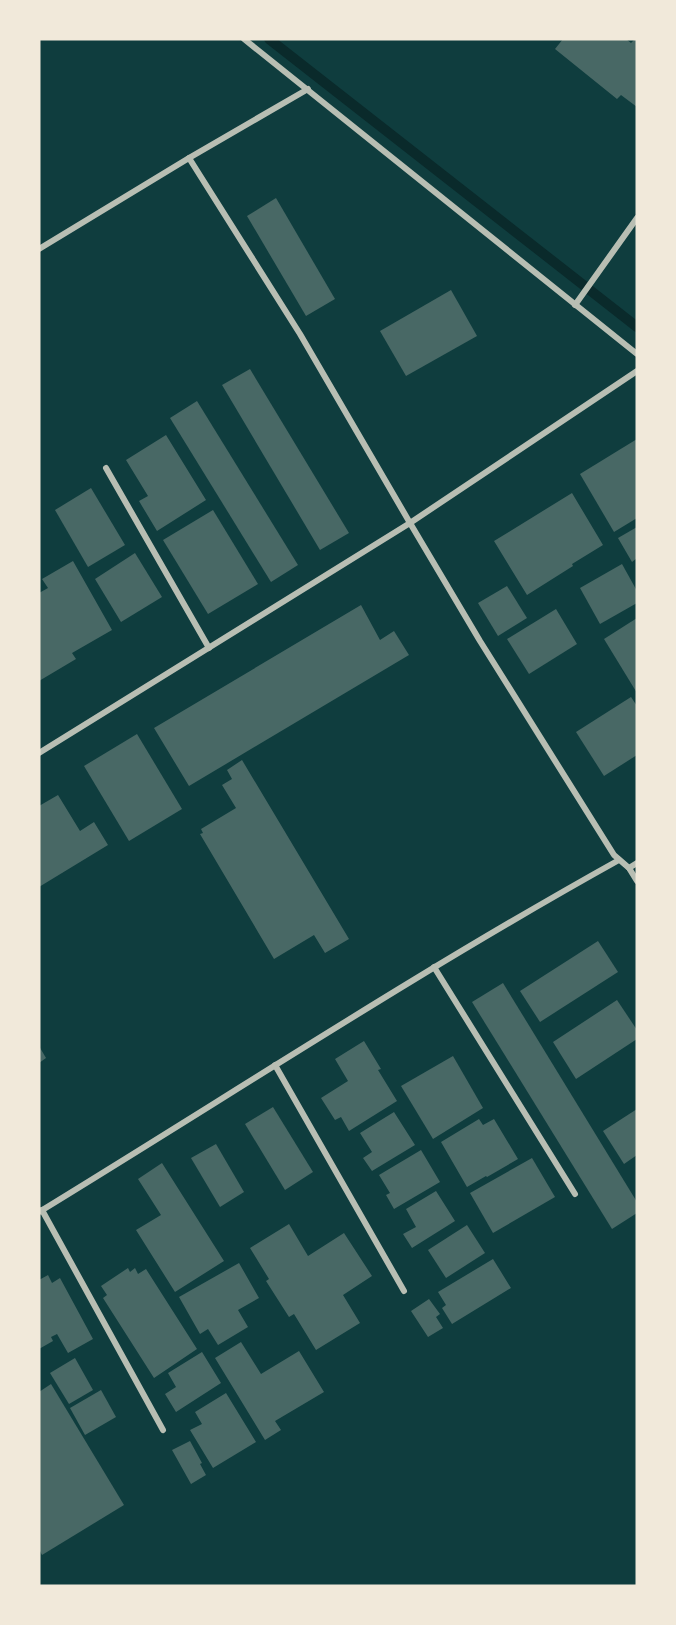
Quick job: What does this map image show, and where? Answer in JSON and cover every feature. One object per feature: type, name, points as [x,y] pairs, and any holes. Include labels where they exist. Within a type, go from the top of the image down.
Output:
[{"type":"street","points":[[244,39],[637,354]]},
{"type":"street","points":[[39,249],[308,89]]},
{"type":"street","points":[[189,158],[300,334],[486,651],[614,855],[628,868],[637,881]]},
{"type":"street","points":[[575,305],[637,218]]},
{"type":"street","points":[[39,753],[410,524],[637,371]]},
{"type":"street","points":[[105,468],[209,648]]},
{"type":"street","points":[[163,1430],[40,1211],[434,967],[619,860]]},
{"type":"street","points":[[628,868],[637,863]]},
{"type":"street","points":[[434,967],[574,1194]]},
{"type":"street","points":[[275,1065],[404,1292]]},
{"type":"building","points":[[563,39],[626,39],[631,43],[637,40],[637,107],[621,95],[617,99],[555,49]]},
{"type":"building","points":[[276,198],[335,299],[306,316],[247,216]]},
{"type":"building","points":[[451,290],[477,336],[406,376],[380,331]]},
{"type":"building","points":[[250,369],[349,533],[320,550],[222,385]]},
{"type":"building","points":[[197,401],[298,565],[271,582],[170,418]]},
{"type":"building","points":[[166,435],[206,500],[157,531],[139,501],[148,496],[126,460]]},
{"type":"building","points":[[637,439],[637,518],[614,532],[580,474]]},
{"type":"building","points":[[91,488],[125,545],[88,567],[55,510]]},
{"type":"building","points":[[572,493],[603,545],[527,595],[494,541]]},
{"type":"building","points":[[213,510],[258,584],[208,614],[163,540]]},
{"type":"building","points":[[637,527],[637,558],[632,562],[618,538]]},
{"type":"building","points":[[135,553],[162,597],[121,622],[95,579]]},
{"type":"building","points":[[73,561],[112,630],[72,653],[76,659],[39,681],[39,593],[48,588],[42,579]]},
{"type":"building","points":[[622,564],[637,591],[637,603],[600,624],[580,588]]},
{"type":"building","points":[[507,586],[527,618],[498,636],[478,603]]},
{"type":"building","points":[[361,605],[380,640],[394,631],[409,655],[189,786],[154,728]]},
{"type":"building","points":[[556,609],[577,644],[529,674],[507,639]]},
{"type":"building","points":[[637,618],[637,693],[604,639]]},
{"type":"building","points":[[631,697],[637,706],[637,755],[604,776],[576,732]]},
{"type":"building","points":[[137,734],[182,809],[129,841],[84,766]]},
{"type":"building","points":[[242,760],[349,939],[325,953],[314,935],[274,959],[200,834],[203,833],[201,829],[236,808],[222,785],[232,779],[227,770]]},
{"type":"building","points":[[58,795],[80,831],[94,822],[108,845],[39,887],[39,806]]},
{"type":"building","points":[[598,941],[618,972],[540,1022],[520,991]]},
{"type":"building","points":[[503,983],[637,1202],[637,1213],[612,1229],[472,1002]]},
{"type":"building","points":[[617,1000],[637,1030],[637,1039],[576,1079],[553,1042]]},
{"type":"building","points":[[364,1041],[397,1101],[349,1131],[341,1117],[335,1120],[321,1098],[348,1081],[335,1059]]},
{"type":"building","points":[[39,1046],[46,1058],[39,1063]]},
{"type":"building","points":[[453,1056],[483,1108],[433,1139],[401,1086]]},
{"type":"building","points":[[273,1107],[313,1172],[285,1190],[245,1124]]},
{"type":"building","points":[[637,1109],[637,1155],[624,1164],[603,1131]]},
{"type":"building","points":[[394,1112],[415,1145],[372,1171],[363,1158],[372,1152],[360,1133]]},
{"type":"building","points":[[479,1119],[483,1125],[494,1119],[518,1159],[467,1187],[441,1142]]},
{"type":"building","points":[[216,1144],[244,1192],[220,1207],[191,1158]]},
{"type":"building","points":[[421,1150],[440,1182],[394,1209],[386,1195],[390,1193],[379,1175]]},
{"type":"building","points":[[532,1158],[555,1197],[493,1233],[470,1193]]},
{"type":"building","points":[[162,1163],[224,1261],[175,1292],[136,1230],[161,1215],[138,1179]]},
{"type":"building","points":[[436,1191],[455,1221],[412,1248],[403,1234],[416,1227],[406,1209]]},
{"type":"building","points":[[289,1224],[308,1256],[344,1233],[372,1276],[343,1295],[360,1323],[316,1350],[294,1314],[289,1317],[266,1281],[269,1279],[250,1248]]},
{"type":"building","points":[[467,1225],[485,1253],[446,1278],[428,1250]]},
{"type":"building","points":[[493,1259],[511,1288],[452,1324],[442,1308],[446,1305],[438,1292]]},
{"type":"building","points":[[239,1263],[259,1298],[238,1310],[248,1327],[218,1345],[208,1329],[200,1334],[179,1297]]},
{"type":"building","points":[[128,1268],[130,1272],[135,1268],[138,1274],[146,1269],[197,1349],[154,1378],[103,1298],[107,1295],[101,1286]]},
{"type":"building","points":[[48,1275],[52,1283],[60,1278],[93,1339],[68,1353],[57,1334],[51,1337],[53,1341],[39,1349],[39,1280]]},
{"type":"building","points":[[429,1299],[440,1314],[436,1317],[443,1328],[428,1337],[411,1311]]},
{"type":"building","points":[[241,1342],[261,1374],[299,1351],[324,1392],[275,1421],[281,1430],[265,1440],[215,1358]]},
{"type":"building","points":[[202,1352],[221,1383],[176,1412],[165,1394],[176,1387],[168,1373]]},
{"type":"building","points":[[75,1358],[93,1390],[69,1404],[50,1373]]},
{"type":"building","points":[[51,1384],[124,1505],[42,1555],[39,1549],[39,1392]]},
{"type":"building","points":[[101,1390],[116,1417],[85,1435],[70,1408]]},
{"type":"building","points":[[226,1393],[256,1442],[213,1468],[190,1430],[202,1424],[195,1412]]},
{"type":"building","points":[[190,1441],[206,1475],[191,1484],[172,1450]]},
{"type":"waterway","points":[[269,39],[637,327]]}]
